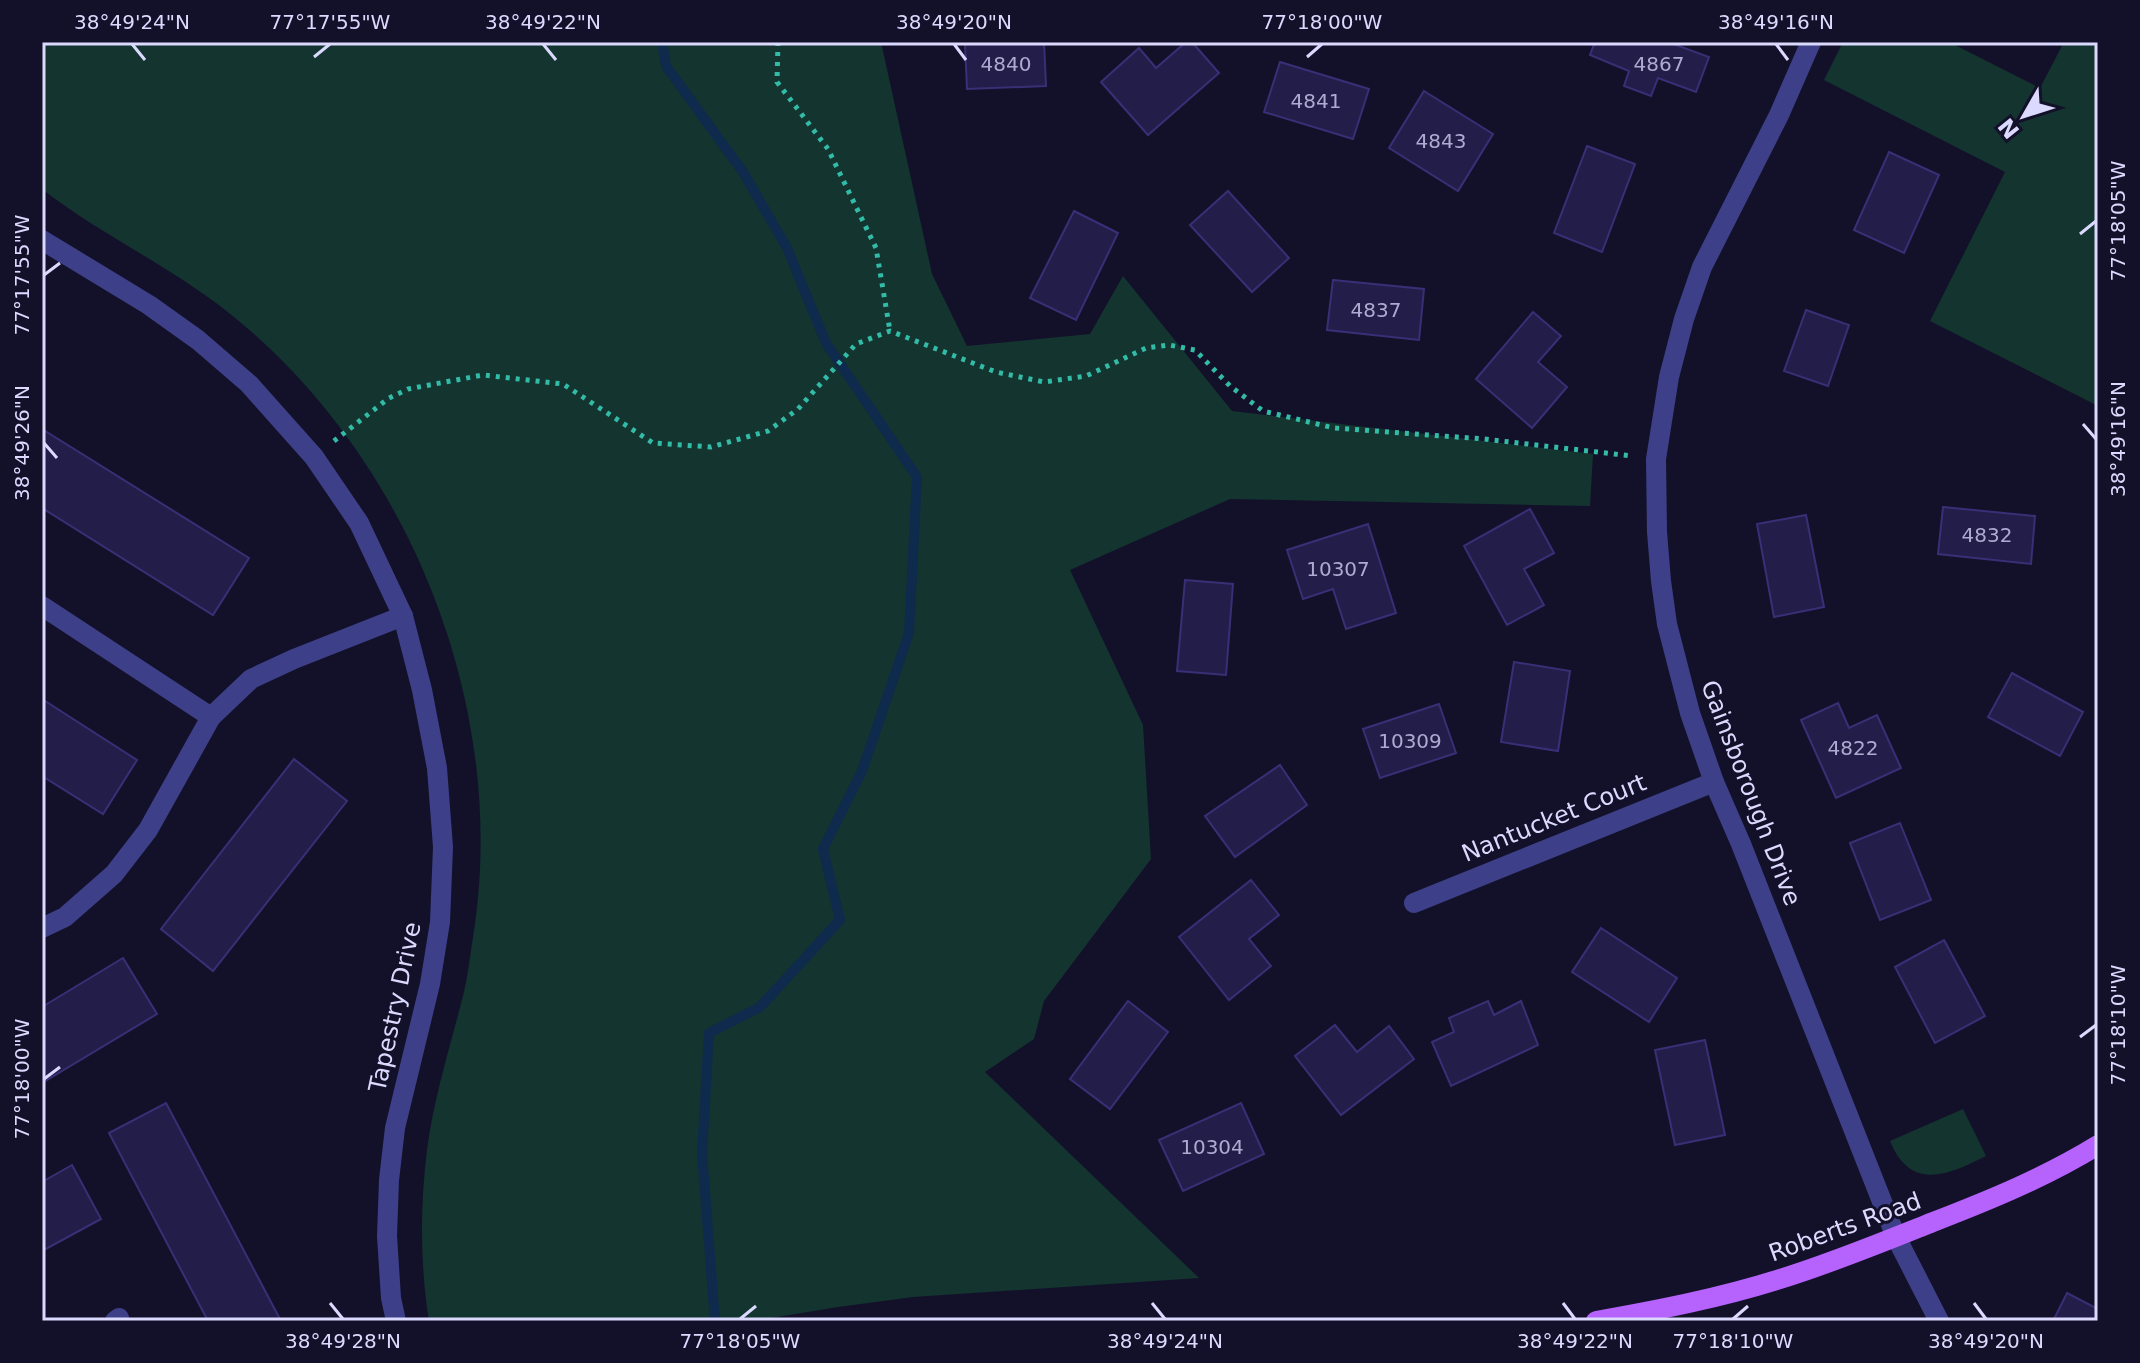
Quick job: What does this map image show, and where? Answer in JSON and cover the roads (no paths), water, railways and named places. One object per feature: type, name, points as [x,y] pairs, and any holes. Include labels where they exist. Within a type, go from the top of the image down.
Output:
[{"type":"main road","name":"Roberts Road","points":[[1596,1321],[1681,1306],[1780,1279],[1992,1199],[2098,1145]]},
{"type":"street","name":"Gainsborough Drive","points":[[1811,42],[1779,115],[1702,267],[1684,319],[1669,377],[1656,459],[1661,581],[1667,624],[1690,713],[1714,782],[1896,1237],[1939,1321]]},
{"type":"street","name":"Tapestry Drive","points":[[42,240],[149,305],[198,340],[249,384],[314,457],[359,523],[403,616],[437,768],[443,847],[440,922],[430,984],[395,1128],[389,1180],[387,1236],[391,1298],[396,1321]]},
{"type":"street","points":[[42,606],[211,717]]},
{"type":"street","points":[[42,928],[65,917],[114,874],[148,830],[211,717],[251,679],[403,616]]},
{"type":"street","name":"Nantucket Court","points":[[1414,903],[1714,782]]},
{"type":"waterway","points":[[662,42],[666,66],[743,172],[787,248],[826,343],[917,477],[909,633],[862,771],[823,849],[840,920],[760,1007],[709,1033],[702,1153],[715,1321]]}]
